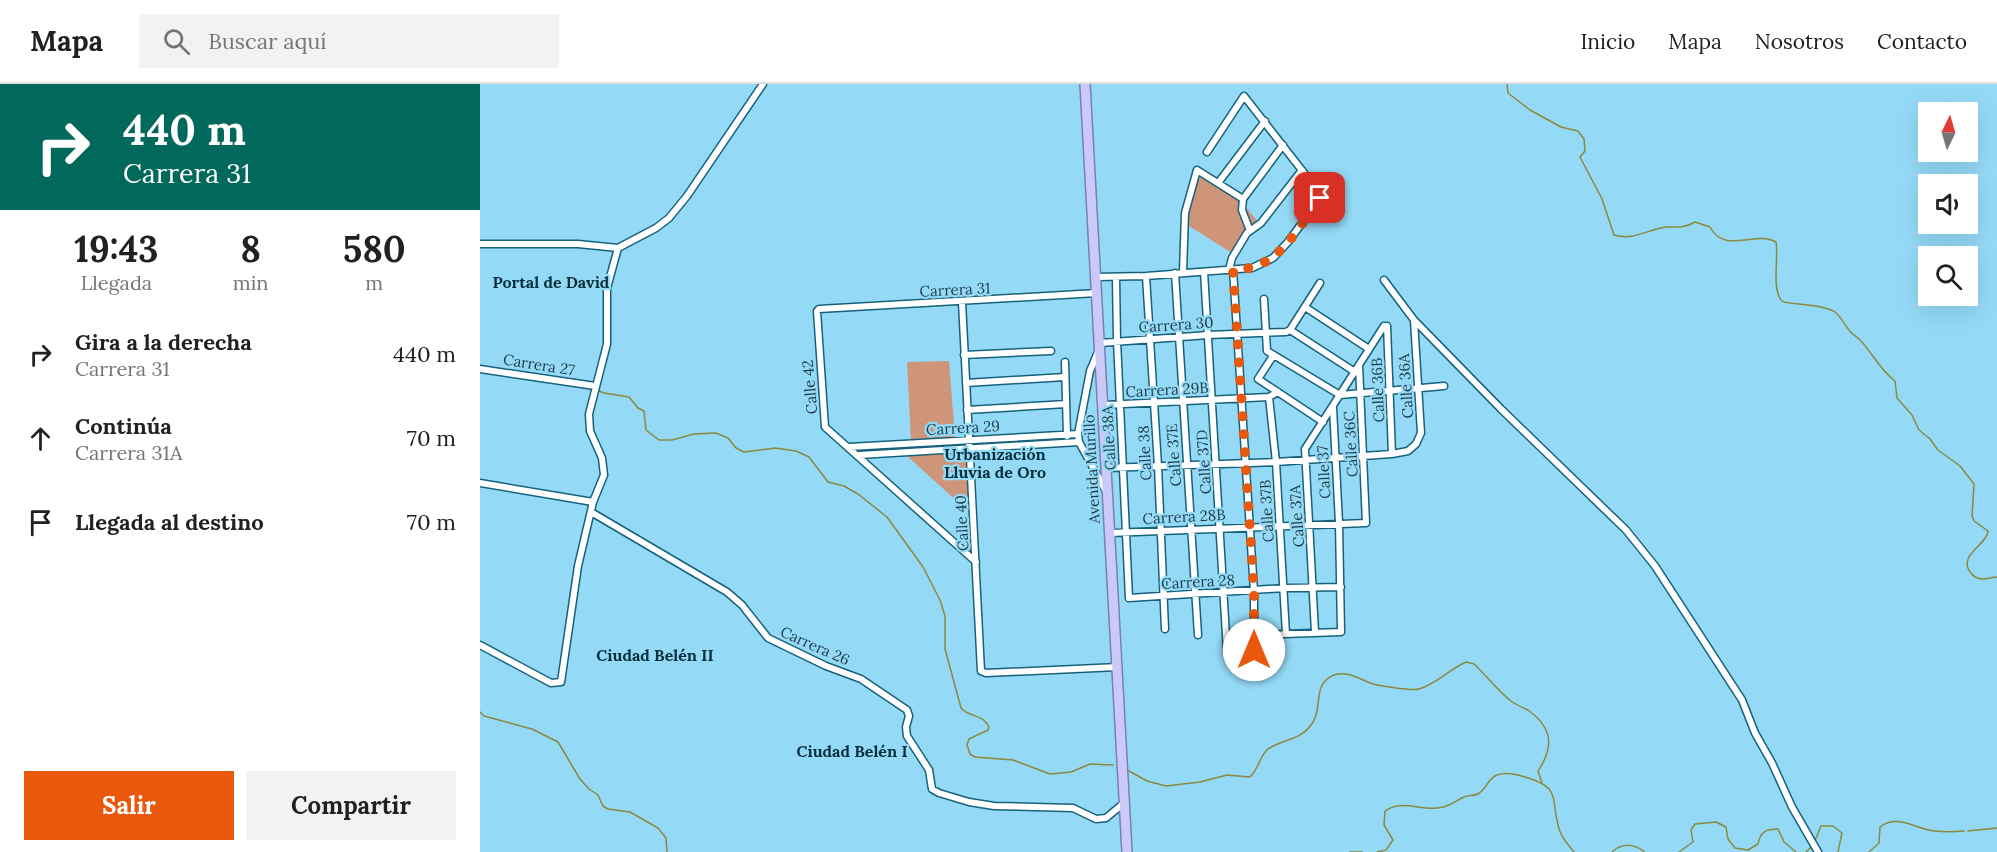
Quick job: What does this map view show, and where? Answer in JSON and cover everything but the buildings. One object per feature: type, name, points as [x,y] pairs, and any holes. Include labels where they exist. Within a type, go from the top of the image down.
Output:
[{"type":"main road","name":"Avenida Murillo","points":[[1085,84],[1127,852]]},
{"type":"street","points":[[480,244],[578,244],[618,248],[657,228],[669,218],[687,196],[763,84]]},
{"type":"street","points":[[1096,277],[1146,276],[1258,266],[1273,258],[1284,247],[1322,196],[1244,96],[1207,152]]},
{"type":"street","points":[[1218,183],[1265,121]]},
{"type":"street","points":[[1250,231],[1242,210],[1242,199],[1283,145]]},
{"type":"street","points":[[1183,273],[1187,200],[1197,170],[1242,199]]},
{"type":"street","points":[[1254,665],[1254,591],[1232,258],[1247,233],[1261,223],[1302,170]]},
{"type":"street","points":[[480,645],[551,683],[561,682],[578,566],[593,502],[604,474],[604,465],[590,431],[590,414],[607,344],[607,288],[618,248]]},
{"type":"street","name":"Calle 37D","points":[[1204,272],[1227,652]]},
{"type":"street","name":"Calle 37E","points":[[1175,273],[1198,635]]},
{"type":"street","name":"Calle 38","points":[[1146,276],[1158,465],[1165,629]]},
{"type":"street","name":"Calle 38A","points":[[1116,278],[1119,404],[1129,598]]},
{"type":"street","points":[[1384,280],[1414,320],[1501,409],[1626,530],[1654,566],[1742,700],[1755,733],[1792,807],[1818,852]]},
{"type":"street","points":[[1320,283],[1290,330],[1355,372]]},
{"type":"street","name":"Carrera 31","points":[[816,314],[819,309],[1097,293]]},
{"type":"street","points":[[1264,299],[1267,351],[1340,395],[1444,386]]},
{"type":"street","name":"Calle 40","points":[[962,302],[981,671],[986,673],[1118,667]]},
{"type":"street","points":[[1305,307],[1369,349],[1333,407]]},
{"type":"street","name":"Calle 42","points":[[816,314],[825,427],[976,562]]},
{"type":"street","name":"Calle 36A","points":[[1392,454],[1408,452],[1421,433],[1414,320]]},
{"type":"street","name":"Calle 36B","points":[[1369,349],[1385,326],[1392,454]]},
{"type":"street","name":"Carrera 30","points":[[1100,345],[1117,340],[1290,330]]},
{"type":"street","points":[[1100,345],[1090,371],[1078,442],[1107,494]]},
{"type":"street","points":[[964,355],[1051,351]]},
{"type":"street","points":[[1273,356],[1258,379],[1323,422]]},
{"type":"street","points":[[1065,362],[1068,443]]},
{"type":"street","name":"Calle 36C","points":[[1359,365],[1366,523]]},
{"type":"street","name":"Carrera 27","points":[[480,369],[595,387]]},
{"type":"street","points":[[966,383],[1065,377]]},
{"type":"street","points":[[1269,397],[1278,392]]},
{"type":"street","name":"Carrera 29B","points":[[1103,405],[1269,397]]},
{"type":"street","name":"Calle 37B","points":[[1269,397],[1276,462],[1286,634]]},
{"type":"street","points":[[967,410],[1066,404]]},
{"type":"street","name":"Calle 37A","points":[[1315,633],[1305,449],[1333,407]]},
{"type":"street","name":"Calle 37","points":[[1315,633],[1341,632],[1339,523],[1333,407]]},
{"type":"street","name":"Carrera 29","points":[[849,447],[1078,434]]},
{"type":"street","name":"Carrera 29","points":[[859,455],[1078,442]]},
{"type":"street","points":[[1106,468],[1276,462],[1392,454]]},
{"type":"street","points":[[480,483],[593,502]]},
{"type":"street","name":"Carrera 26","points":[[591,512],[727,592],[742,605],[768,638],[826,666],[861,679],[907,710],[909,716],[906,727],[907,736],[929,770],[933,790],[969,802],[1022,808],[1073,808],[1096,819],[1106,818],[1124,803]]},
{"type":"street","name":"Carrera 28B","points":[[1110,533],[1366,523]]},
{"type":"street","name":"Carrera 28","points":[[1129,598],[1284,588],[1341,587]]},
{"type":"street","points":[[1255,635],[1315,633]]},
{"type":"shaded area","points":[[1198,174],[1239,199],[1258,222],[1246,228],[1232,253],[1189,226],[1186,218]]},
{"type":"shaded area","points":[[949,361],[955,437],[911,440],[907,362]]},
{"type":"shaded area","points":[[966,442],[967,446],[861,453],[856,449]]},
{"type":"shaded area","points":[[966,452],[970,513],[906,455]]},
{"type":"waterway","points":[[1507,84],[1508,93],[1530,110],[1561,127],[1578,131],[1584,139],[1585,151],[1580,157],[1602,199],[1614,235],[1635,236],[1660,228],[1685,226],[1695,222],[1710,227],[1716,235],[1732,241],[1768,239],[1776,242],[1776,281],[1782,301],[1821,307],[1835,312],[1895,381],[1897,398],[1912,415],[1919,430],[1938,450],[1960,466],[1974,484],[1972,516],[1974,521],[1988,531],[1983,541],[1970,555],[1967,566],[1977,578],[1997,577]]},
{"type":"waterway","points":[[597,390],[629,397],[638,408],[644,411],[646,430],[659,440],[716,433],[728,438],[736,448],[744,452],[775,448],[796,451],[809,457],[828,482],[844,486],[858,494],[887,517],[923,567],[940,600],[945,616],[945,649],[961,708],[979,717],[989,727],[988,730],[969,739],[967,745],[970,754],[975,757],[1013,760],[1050,774],[1071,772],[1090,764],[1113,765]]},
{"type":"waterway","points":[[1129,771],[1147,781],[1166,786],[1200,782],[1227,775],[1250,777],[1267,750],[1297,737],[1313,722],[1320,690],[1327,679],[1334,675],[1349,675],[1373,684],[1396,688],[1419,689],[1466,662],[1474,664],[1506,697],[1528,710],[1542,724],[1548,738],[1547,754],[1538,771],[1542,783]]},
{"type":"waterway","points":[[480,712],[484,716],[532,729],[558,742],[580,779],[598,795],[603,806],[608,809],[630,812],[658,828],[666,838],[667,852]]},
{"type":"waterway","points":[[1377,852],[1386,850],[1393,840],[1384,825],[1385,811],[1399,806],[1428,808],[1446,806],[1466,796],[1478,794],[1489,781],[1500,774],[1518,775],[1536,781],[1549,789],[1554,800],[1560,833],[1574,852]]},
{"type":"waterway","points":[[1679,852],[1693,842],[1691,830],[1695,824],[1716,822],[1726,827],[1728,839],[1735,848],[1748,850],[1758,844],[1764,832],[1778,829],[1784,842],[1796,852]]},
{"type":"waterway","points":[[1869,852],[1879,843],[1880,827],[1887,823],[1908,823],[1935,831],[1964,831]]},
{"type":"waterway","points":[[1814,843],[1821,826],[1833,826],[1842,833],[1838,852]]},
{"type":"waterway","points":[[1968,831],[1997,828]]},
{"type":"waterway","points":[[1612,852],[1624,845],[1637,847],[1645,852]]},
{"type":"waterway","points":[[1806,852],[1811,847]]},
{"type":"waterway","points":[[1350,852],[1362,852]]},
{"type":"district","name":"Portal de David","points":[[551,282]]},
{"type":"district","name":"Urbanización Lluvia de Oro","points":[[995,463]]},
{"type":"district","name":"Ciudad Belén II","points":[[655,655]]},
{"type":"district","name":"Ciudad Belén I","points":[[852,751]]},
{"type":"route","points":[[1254,650],[1254,591],[1233,270],[1252,268],[1273,258],[1288,242],[1320,198]]}]
